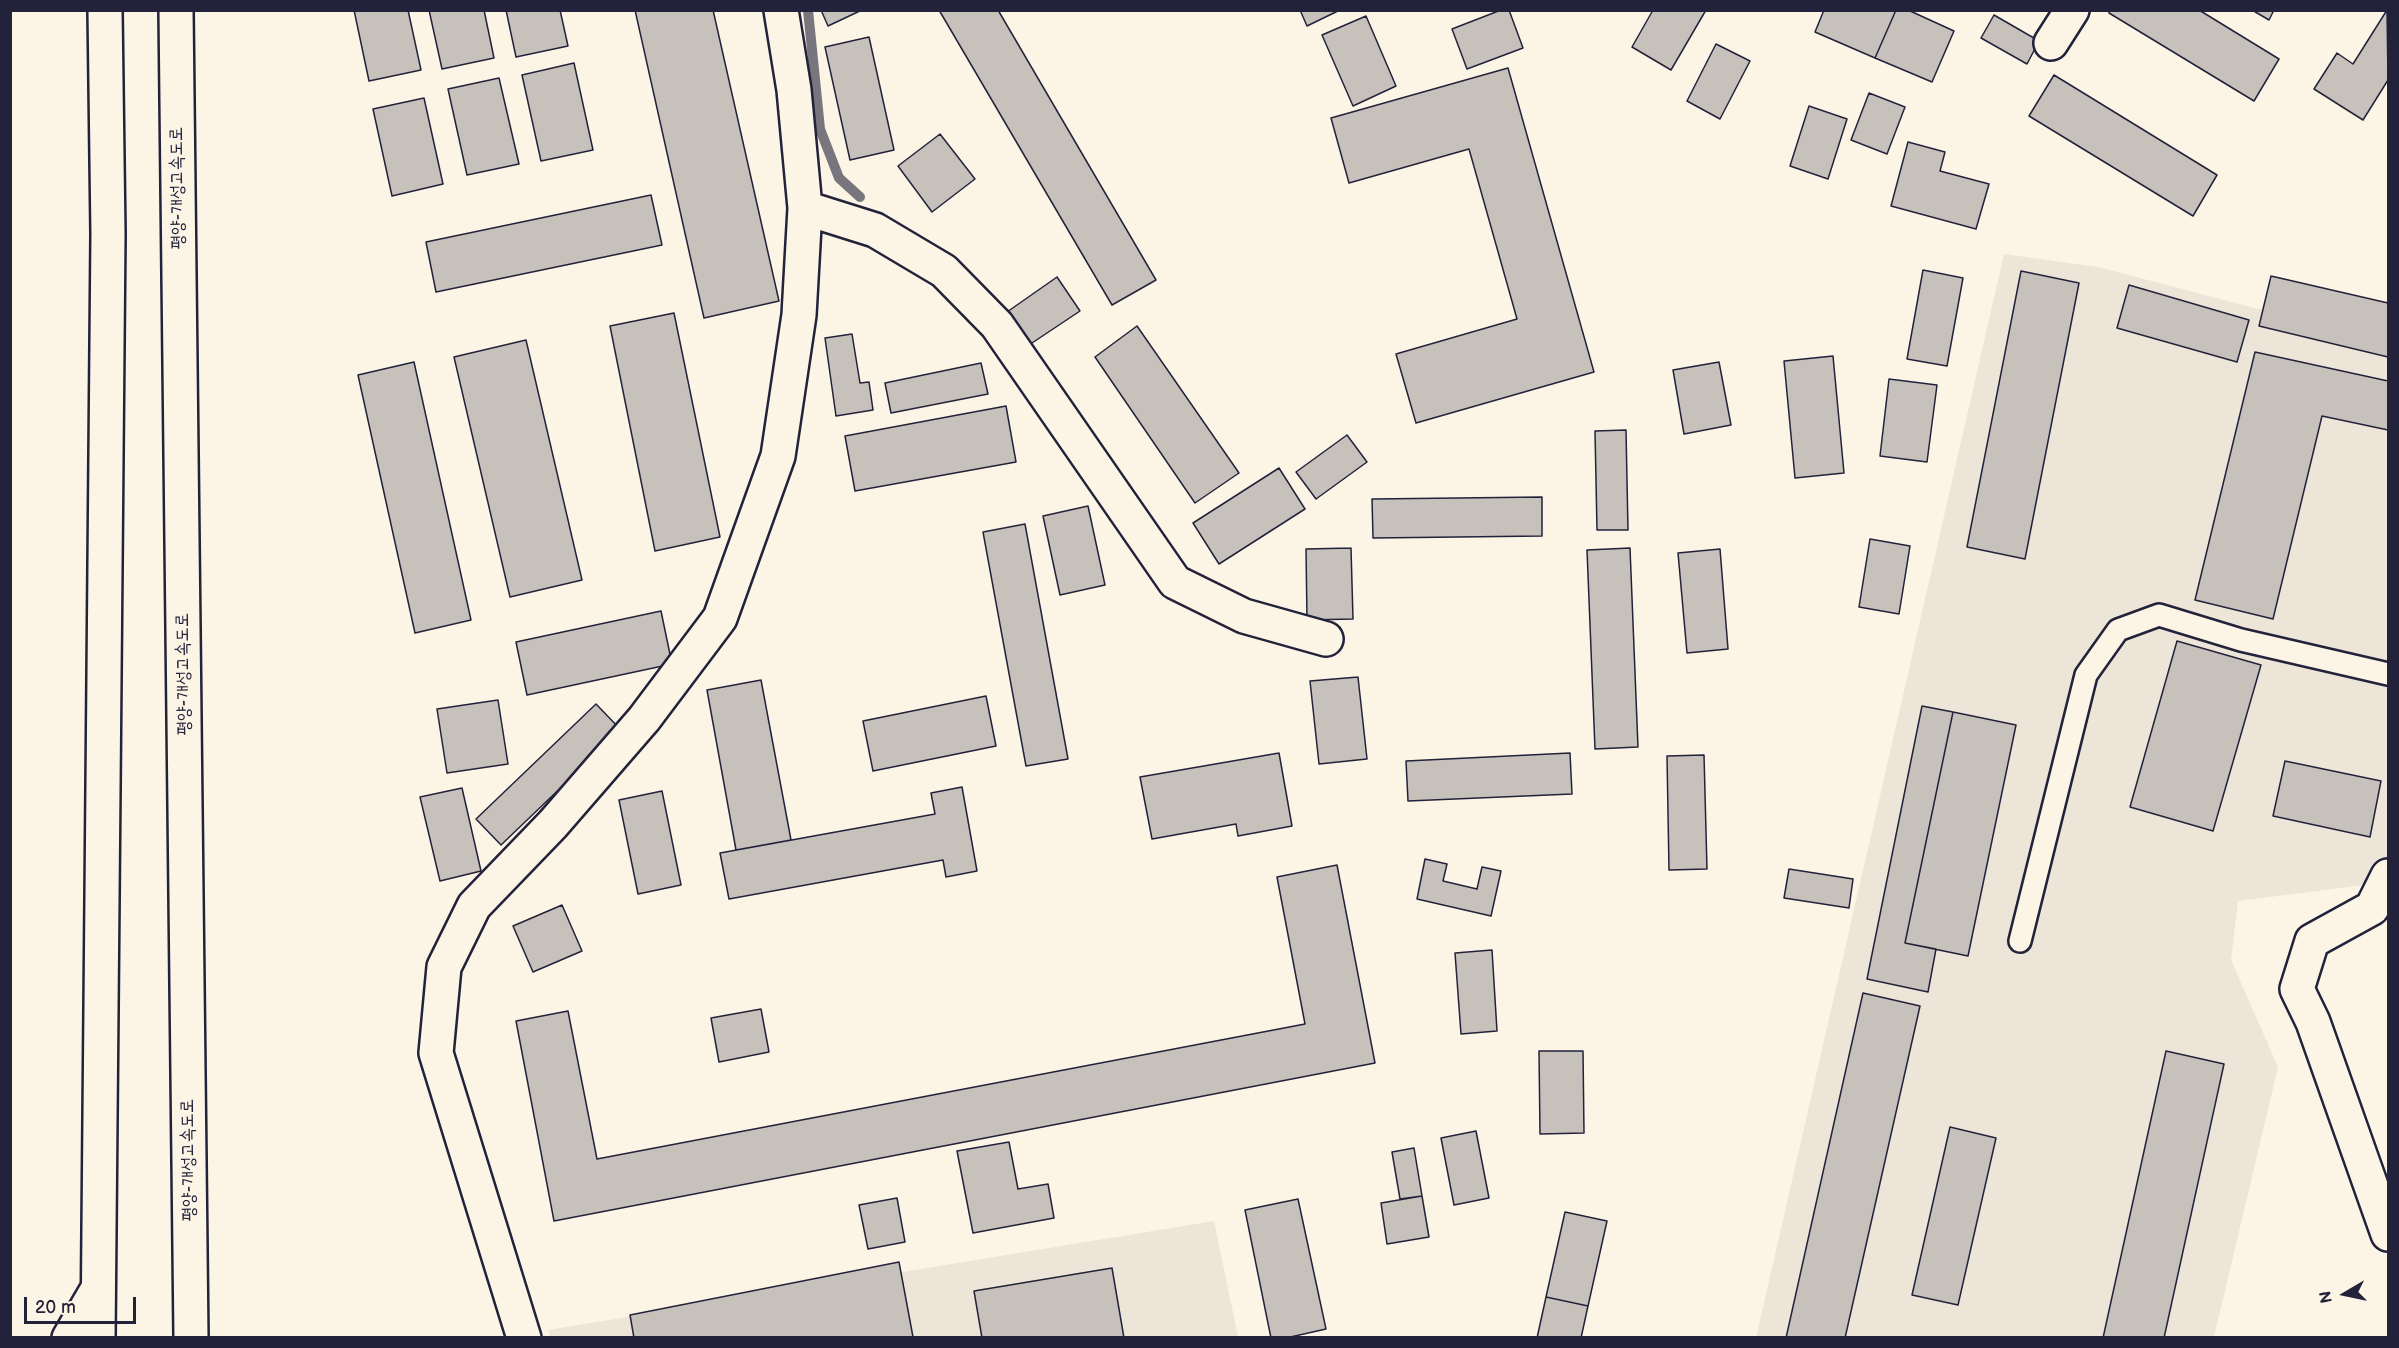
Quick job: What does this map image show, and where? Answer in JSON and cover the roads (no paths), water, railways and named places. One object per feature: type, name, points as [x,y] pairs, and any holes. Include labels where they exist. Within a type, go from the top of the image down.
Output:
[{"type":"main road","points":[[98,1338],[108,234],[105,10]]},
{"type":"main road","name":"평양-개성고속도로","points":[[176,10],[191,1338]]},
{"type":"main road","points":[[524,1338],[436,1053],[444,967],[474,906],[553,824],[644,719],[720,618],[778,456],[799,315],[805,208],[794,90],[781,10]]},
{"type":"main road","points":[[2051,43],[2072,10]]},
{"type":"main road","points":[[805,208],[874,230],[944,271],[997,325],[1175,582],[1244,616],[1326,639]]},
{"type":"main road","points":[[2388,876],[2372,908],[2312,941],[2297,989],[2313,1022],[2388,1233]]},
{"type":"main road","points":[[69,1338],[97,1290]]},
{"type":"lane","points":[[2020,941],[2086,675],[2118,630],[2159,615],[2241,640],[2388,674]]},
{"type":"waterway","points":[[808,10],[820,129],[839,178],[860,197]]}]
